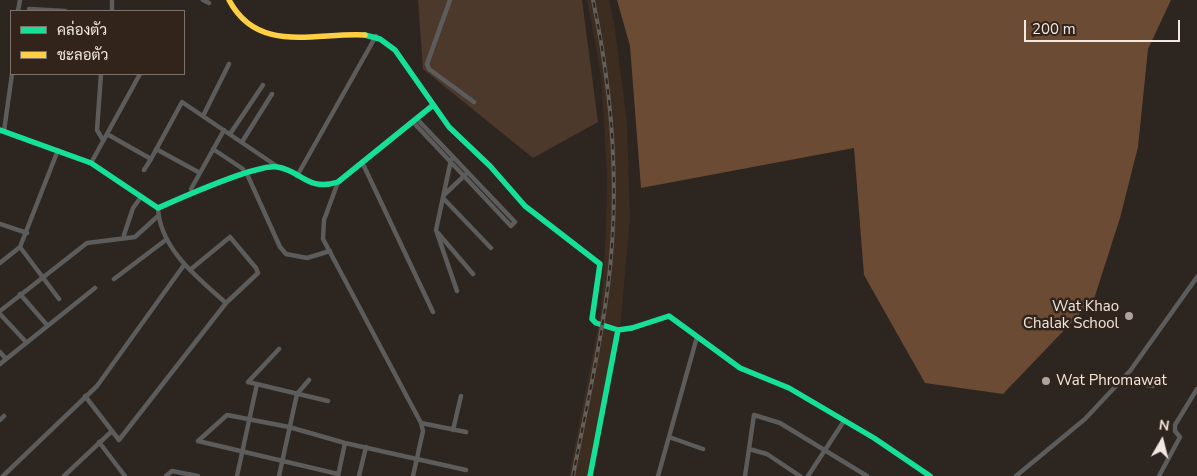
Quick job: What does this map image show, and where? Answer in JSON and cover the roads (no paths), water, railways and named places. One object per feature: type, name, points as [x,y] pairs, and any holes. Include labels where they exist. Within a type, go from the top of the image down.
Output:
[{"type":"street","points":[[203,0],[209,3]]},
{"type":"street","points":[[229,0],[232,10],[240,19],[265,33],[285,37],[376,36],[388,43],[405,63],[432,106],[449,127],[524,204],[600,264],[592,318],[596,323],[618,330],[627,330],[651,323],[661,317],[669,316],[740,368],[789,388],[844,420],[930,476]]},
{"type":"street","points":[[450,0],[427,64],[428,69],[474,102]]},
{"type":"street","points":[[29,9],[47,10]]},
{"type":"street","points":[[297,176],[376,36]]},
{"type":"street","points":[[203,116],[229,64]]},
{"type":"street","points":[[12,75],[2,131],[90,163],[158,208]]},
{"type":"street","points":[[101,75],[97,130],[104,140]]},
{"type":"street","points":[[90,163],[139,75]]},
{"type":"street","points":[[230,134],[263,85]]},
{"type":"street","points":[[242,142],[272,94]]},
{"type":"street","points":[[144,170],[182,102],[278,167],[325,186],[338,182],[432,106]]},
{"type":"street","points":[[415,121],[492,202],[515,222],[511,226],[492,202]]},
{"type":"street","points":[[191,189],[224,130]]},
{"type":"street","points":[[107,134],[151,159]]},
{"type":"street","points":[[156,149],[200,173]]},
{"type":"street","points":[[213,149],[245,171],[280,247],[286,254],[307,258],[330,251]]},
{"type":"street","points":[[0,263],[20,247],[58,150]]},
{"type":"street","points":[[452,160],[436,230],[457,291]]},
{"type":"street","points":[[362,162],[432,312]]},
{"type":"street","points":[[158,208],[245,171],[278,167]]},
{"type":"street","points":[[444,196],[465,174]]},
{"type":"street","points":[[338,182],[322,230],[323,239],[421,423],[423,431],[413,476]]},
{"type":"street","points":[[444,196],[491,248]]},
{"type":"street","points":[[124,234],[133,208],[141,197]]},
{"type":"street","points":[[158,208],[158,216],[167,239],[184,265],[226,303]]},
{"type":"street","points":[[26,342],[0,313],[20,294],[86,243],[135,237],[158,216]]},
{"type":"street","points":[[0,224],[27,233]]},
{"type":"street","points":[[436,230],[473,274]]},
{"type":"street","points":[[85,396],[119,440],[226,303],[247,286],[258,273],[233,238],[228,238],[190,270]]},
{"type":"street","points":[[114,279],[167,239]]},
{"type":"street","points":[[20,247],[59,299]]},
{"type":"street","points":[[3,476],[97,386],[184,265]]},
{"type":"street","points":[[1016,476],[1085,419],[1125,376],[1197,276]]},
{"type":"street","points":[[1192,284],[1197,288]]},
{"type":"street","points":[[0,364],[95,288]]},
{"type":"street","points":[[20,294],[47,325]]},
{"type":"street","points":[[590,476],[618,330]]},
{"type":"street","points":[[658,476],[698,337]]},
{"type":"street","points":[[279,349],[248,382],[328,401]]},
{"type":"street","points":[[0,352],[6,359]]},
{"type":"street","points":[[1125,376],[1139,384],[1152,386]]},
{"type":"street","points":[[279,476],[297,394],[309,380]]},
{"type":"street","points":[[237,476],[258,384]]},
{"type":"street","points":[[1159,476],[1180,437],[1175,431],[1175,426],[1197,389]]},
{"type":"street","points":[[453,430],[461,396]]},
{"type":"street","points":[[744,476],[754,415],[780,423],[867,476]]},
{"type":"street","points":[[346,443],[338,475],[283,459],[198,441],[227,416],[290,427],[346,443],[466,470]]},
{"type":"street","points":[[808,476],[844,420]]},
{"type":"street","points":[[421,423],[466,432]]},
{"type":"street","points":[[64,476],[112,431]]},
{"type":"street","points":[[669,437],[704,449]]},
{"type":"street","points":[[99,442],[125,476]]},
{"type":"street","points":[[359,476],[366,447]]},
{"type":"street","points":[[749,449],[767,454],[800,476]]},
{"type":"street","points":[[166,476],[172,471],[198,476]]},
{"type":"street","points":[[788,476],[792,471]]},
{"type":"railway","points":[[573,476],[605,310],[614,214],[610,107],[593,0]]},
{"type":"place","name":"Wat Khao Chalak School","points":[[1129,316]]},
{"type":"place","name":"Wat Phromawat","points":[[1046,381]]}]
